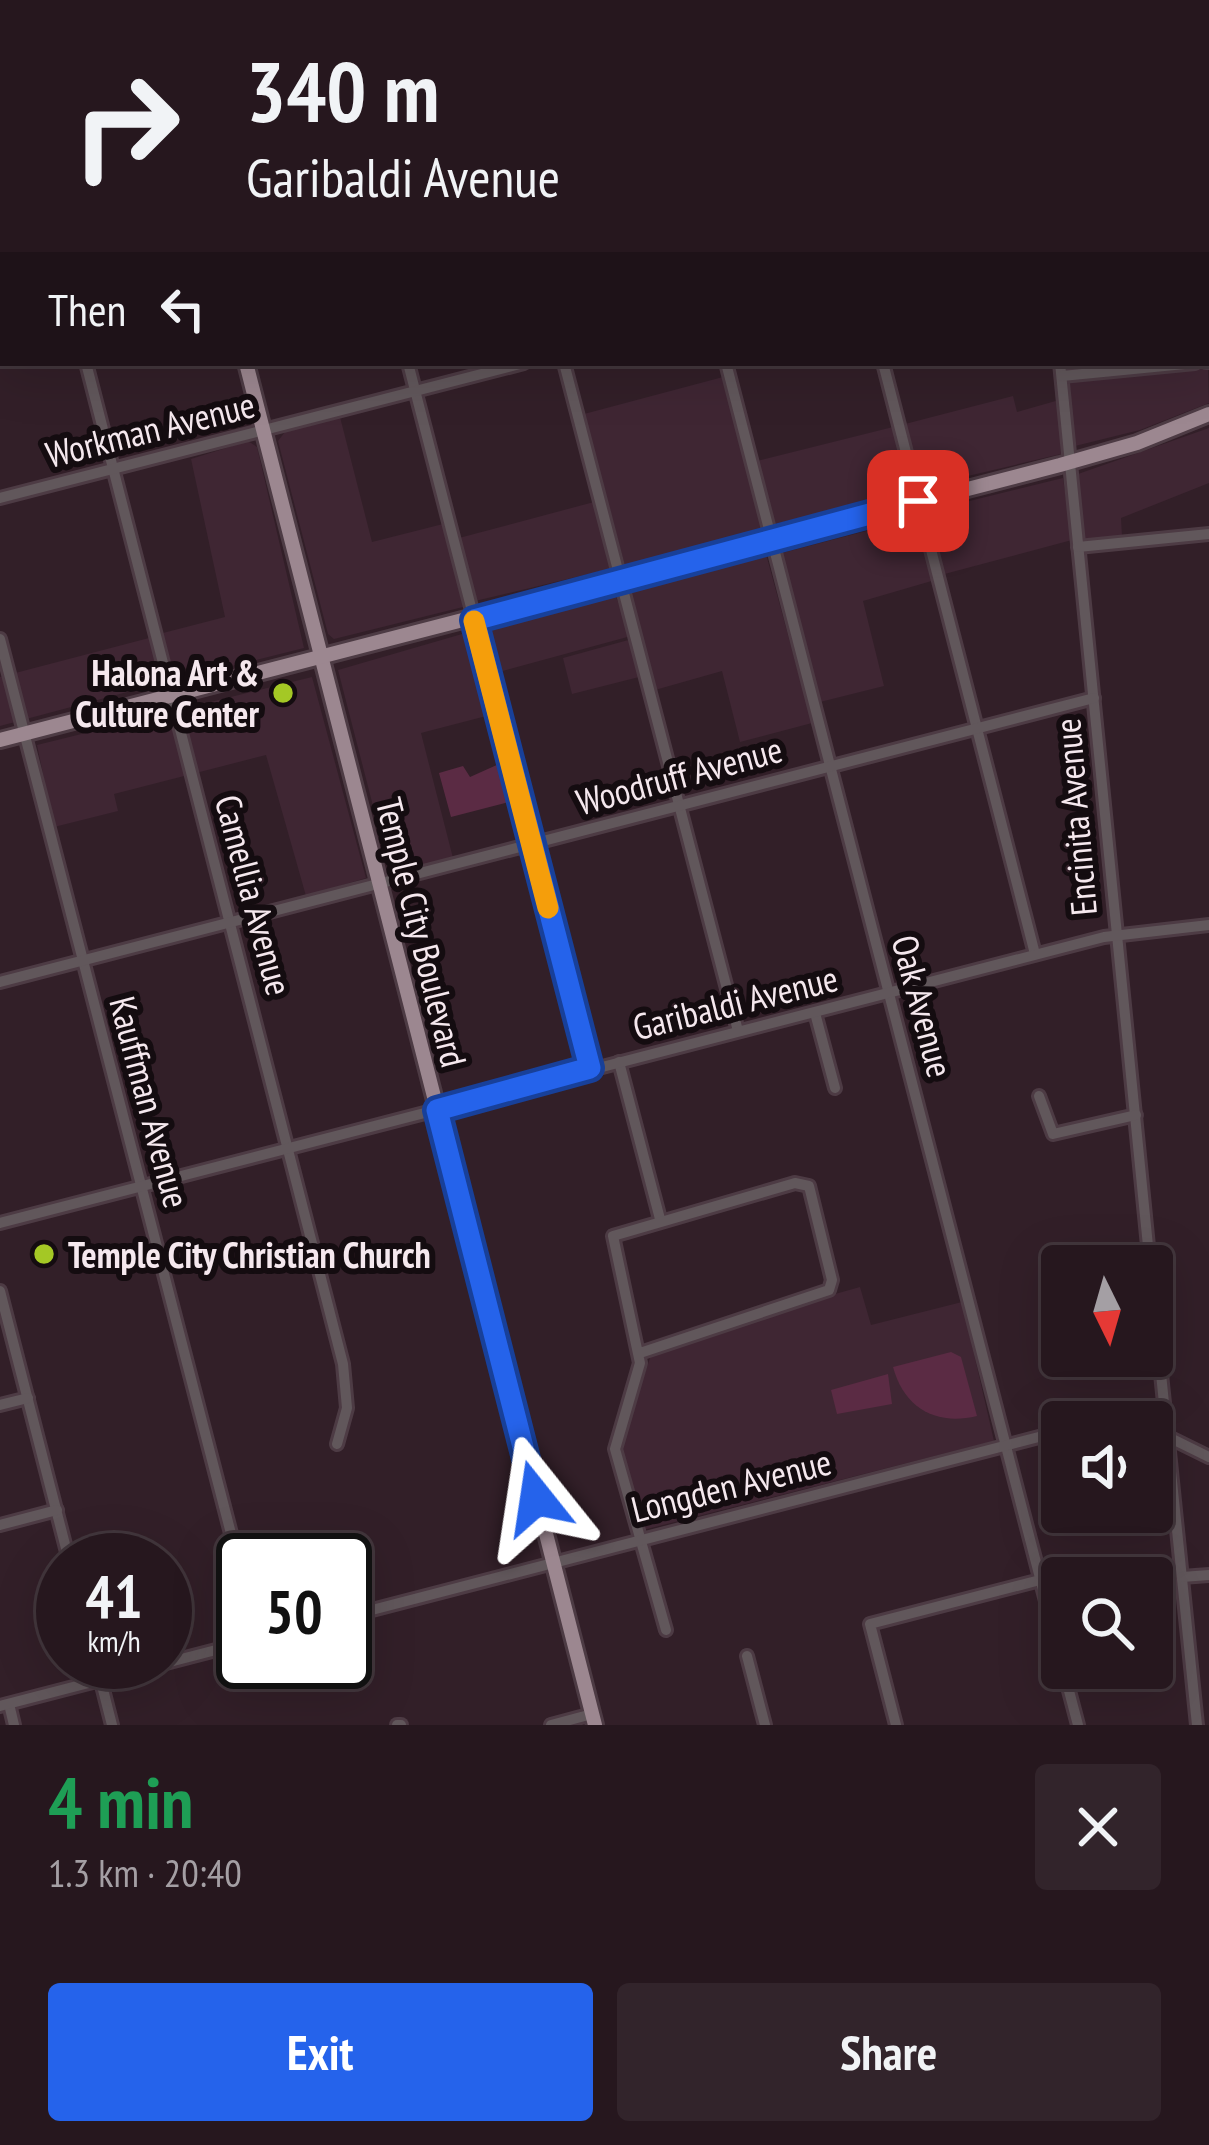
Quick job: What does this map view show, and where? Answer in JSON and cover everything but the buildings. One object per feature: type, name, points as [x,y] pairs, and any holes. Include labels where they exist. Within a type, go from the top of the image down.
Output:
[{"type":"main road","name":"Temple City Boulevard","points":[[248,366],[594,1720]]},
{"type":"main road","points":[[0,740],[1070,462],[1209,414]]},
{"type":"street","name":"Camellia Avenue","points":[[87,366],[343,1364],[347,1408],[337,1444]]},
{"type":"street","points":[[408,366],[590,1068]]},
{"type":"street","name":"Workman Avenue","points":[[0,499],[512,366]]},
{"type":"street","points":[[565,366],[738,1031]]},
{"type":"street","name":"Oak Avenue","points":[[727,366],[1041,1584]]},
{"type":"street","points":[[884,366],[1035,954]]},
{"type":"street","points":[[1061,369],[1128,366]]},
{"type":"street","name":"Encinita Avenue","points":[[1061,369],[1148,1245]]},
{"type":"street","points":[[1078,547],[1209,534]]},
{"type":"street","name":"Kauffman Avenue","points":[[0,639],[231,1533]]},
{"type":"street","name":"Woodruff Avenue","points":[[0,982],[1094,698]]},
{"type":"street","name":"Garibaldi Avenue","points":[[0,1223],[1035,954],[1117,934],[1209,925]]},
{"type":"street","points":[[814,1013],[835,1088]]},
{"type":"street","points":[[619,1062],[660,1219]]},
{"type":"street","points":[[1039,1096],[1047,1127],[1058,1135],[1136,1115]]},
{"type":"street","points":[[640,1353],[829,1290],[832,1280],[806,1184],[613,1235],[640,1353],[639,1375],[620,1420],[615,1449],[666,1630]]},
{"type":"street","points":[[0,1292],[63,1533]]},
{"type":"street","points":[[0,1405],[28,1398]]},
{"type":"street","name":"Longden Avenue","points":[[372,1609],[1041,1436]]},
{"type":"street","points":[[1173,1440],[1209,1457]]},
{"type":"street","points":[[1173,1493],[1203,1724]]},
{"type":"street","points":[[0,1525],[57,1510]]},
{"type":"street","points":[[1182,1577],[1209,1575]]},
{"type":"street","points":[[896,1725],[870,1624],[1040,1580]]},
{"type":"street","points":[[747,1656],[765,1725]]},
{"type":"street","points":[[14,1725],[4,1705],[65,1689]]},
{"type":"street","points":[[102,1689],[112,1725]]},
{"type":"street","name":"Oak Avenue","points":[[1069,1689],[1078,1725]]},
{"type":"street","points":[[551,1725],[594,1720]]},
{"type":"shaded area","points":[[1208,366],[1209,403],[1140,430],[1075,446],[1069,378]]},
{"type":"shaded area","points":[[723,377],[762,528],[625,566],[584,414]]},
{"type":"shaded area","points":[[1013,396],[1017,412],[1059,400],[1061,454],[921,487],[905,424]]},
{"type":"shaded area","points":[[340,417],[372,542],[443,524],[463,607],[334,639],[328,634],[278,441],[285,432]]},
{"type":"shaded area","points":[[893,427],[909,493],[774,524],[757,461]]},
{"type":"shaded area","points":[[1209,428],[1209,483],[1121,518],[1122,536],[1084,539],[1078,474]]},
{"type":"shaded area","points":[[248,441],[257,447],[304,648],[175,680],[163,633],[225,617],[191,459]]},
{"type":"shaded area","points":[[1063,478],[1072,540],[937,576],[929,511]]},
{"type":"shaded area","points":[[594,502],[610,569],[475,601],[459,538]]},
{"type":"shaded area","points":[[916,518],[935,580],[863,601],[884,686],[820,702],[782,553]]},
{"type":"shaded area","points":[[766,554],[812,723],[740,742],[722,671],[655,690],[630,593]]},
{"type":"shaded area","points":[[615,594],[631,636],[488,675],[484,628]]},
{"type":"shaded area","points":[[469,632],[494,714],[421,733],[453,858],[398,872],[389,868],[338,670]]},
{"type":"shaded area","points":[[149,638],[161,683],[0,726],[0,677]]},
{"type":"shaded area","points":[[632,639],[639,677],[572,694],[563,658]]},
{"type":"shaded area","points":[[312,677],[366,878],[306,896],[266,755],[114,794],[118,811],[54,827],[37,745]]},
{"type":"shaded area","points":[[499,764],[509,802],[451,817],[439,773],[463,766],[470,777]]},
{"type":"shaded area","points":[[860,1287],[871,1325],[962,1302],[994,1441],[643,1530],[621,1445],[651,1355],[687,1345],[728,1324]]},
{"type":"shaded area","points":[[951,1352],[961,1357],[977,1416],[935,1416],[914,1403],[898,1381],[893,1367]]},
{"type":"shaded area","points":[[888,1374],[892,1404],[837,1414],[831,1390]]},
{"type":"slow traffic","points":[[474,621],[548,908]]},
{"type":"place","name":"Halona Art & Culture Center","points":[[283,693]]},
{"type":"place","name":"Temple City Christian Church","points":[[44,1254]]},
{"type":"route","points":[[536,1498],[437,1110],[590,1068],[474,620],[918,501]]}]
